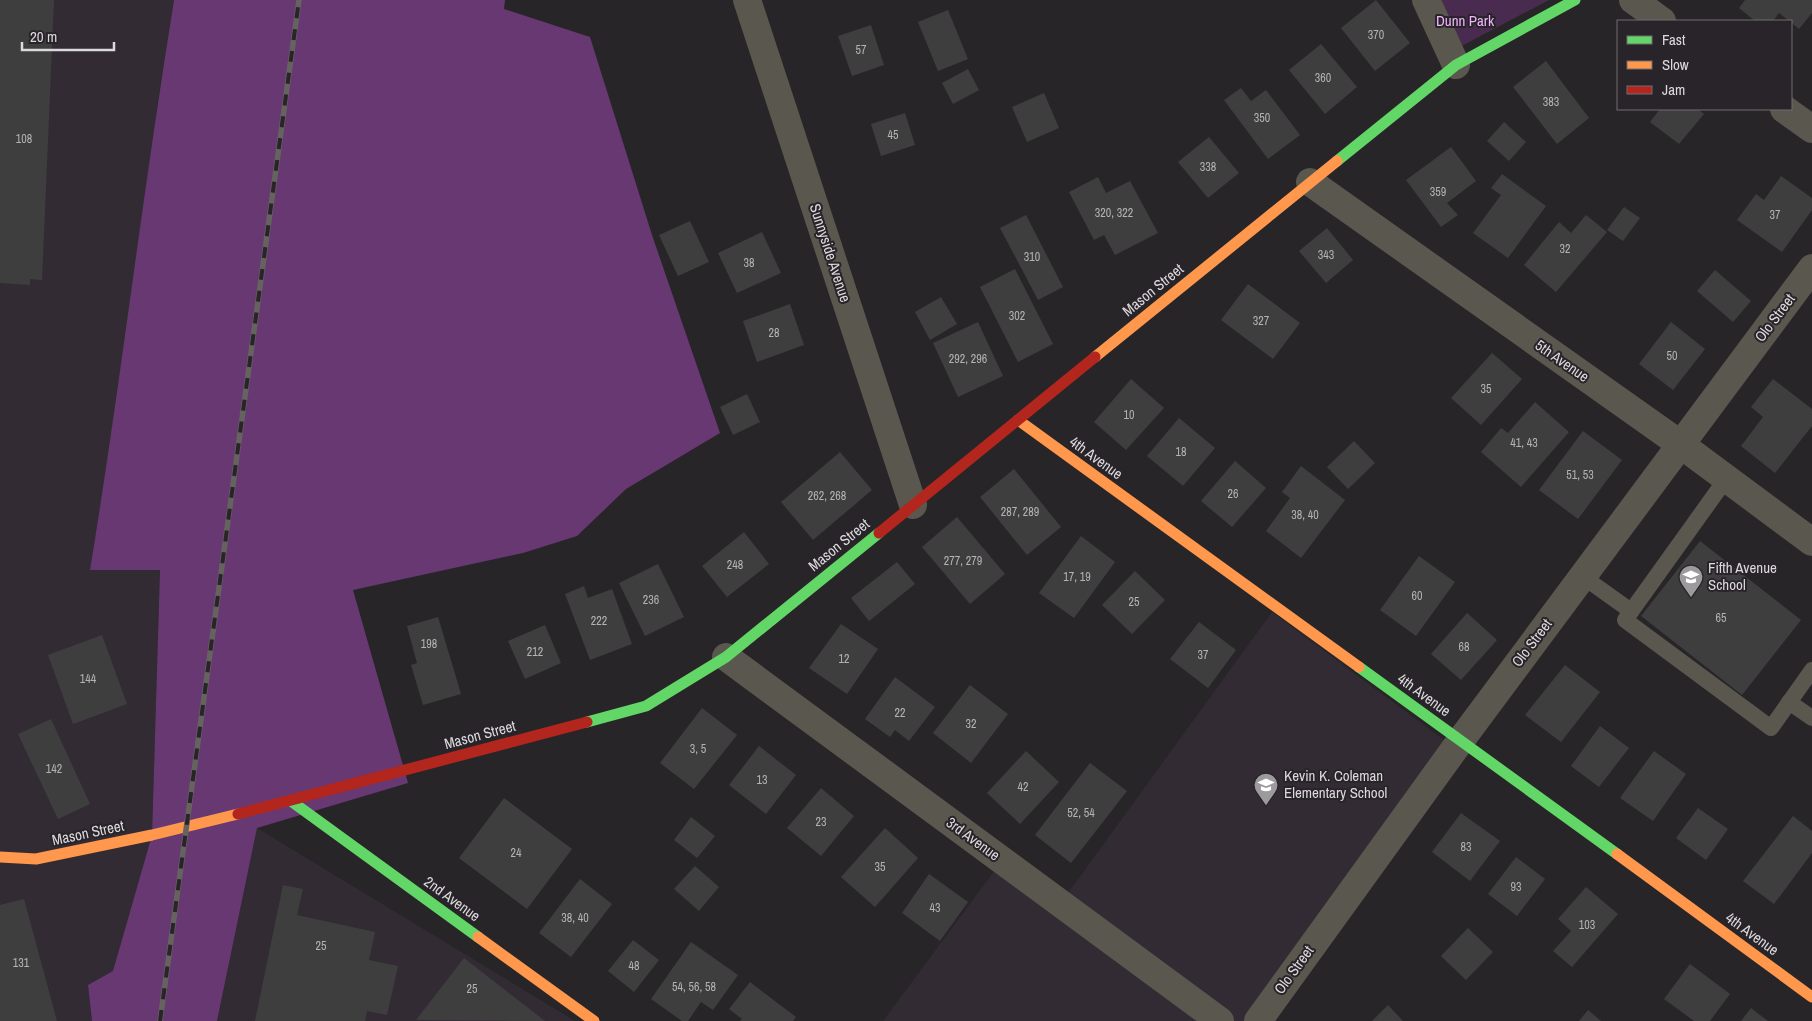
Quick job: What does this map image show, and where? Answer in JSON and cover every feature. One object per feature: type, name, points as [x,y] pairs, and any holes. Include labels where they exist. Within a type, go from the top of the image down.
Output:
[{"type":"street","name":"Sunnyside Avenue","points":[[748,0],[913,505]]},
{"type":"street","points":[[1426,0],[1456,65]]},
{"type":"street","name":"Mason Street","points":[[0,858],[36,859],[152,835],[291,801],[646,706],[726,657],[1456,65],[1575,0]]},
{"type":"street","points":[[1633,0],[1661,20]]},
{"type":"street","points":[[1785,110],[1812,129]]},
{"type":"street","name":"5th Avenue","points":[[1310,182],[1680,444],[1812,542]]},
{"type":"street","name":"Olo Street","points":[[1258,1021],[1461,740],[1812,268]]},
{"type":"street","name":"4th Avenue","points":[[1018,420],[1812,996]]},
{"type":"street","name":"3rd Avenue","points":[[726,657],[1220,1021]]},
{"type":"street","name":"2nd Avenue","points":[[291,801],[594,1021]]},
{"type":"lane","points":[[1726,478],[1625,620],[1771,728],[1812,670]]},
{"type":"lane","points":[[1582,576],[1631,612]]},
{"type":"lane","points":[[1790,702],[1812,718]]},
{"type":"shaded area","points":[[0,0],[174,0],[159,93],[111,444],[90,570],[160,570],[152,835],[113,972],[88,985],[92,1021],[0,1021]]},
{"type":"shaded area","points":[[174,0],[505,0],[504,9],[590,37],[652,235],[720,433],[626,489],[577,536],[523,553],[353,590],[408,783],[257,828],[217,1021],[92,1021],[88,985],[113,971],[152,835],[160,570],[90,570]]},
{"type":"shaded area","name":"Kevin K. Coleman Elementary School","points":[[1272,612],[1448,743],[1246,1021],[883,1021],[995,870],[1055,911]]},
{"type":"shaded area","points":[[257,828],[575,1021],[217,1021]]},
{"type":"green space","name":"Dunn Park","points":[[1432,0],[1549,0],[1456,49]]},
{"type":"building","points":[[0,0],[54,0],[42,280],[30,279],[30,285],[0,283]]},
{"type":"building","points":[[1376,0],[1410,43],[1375,71],[1341,28]]},
{"type":"building","points":[[1745,0],[1812,0],[1812,13],[1799,29],[1792,23],[1792,20],[1788,20],[1779,13],[1774,20],[1754,20],[1739,8]]},
{"type":"building","points":[[948,10],[968,59],[938,71],[918,22]]},
{"type":"building","points":[[871,25],[884,65],[852,76],[838,36]]},
{"type":"building","points":[[1321,44],[1357,87],[1325,114],[1289,70]]},
{"type":"building","points":[[1546,61],[1589,118],[1557,144],[1513,87]]},
{"type":"building","points":[[968,69],[979,90],[953,104],[942,83]]},
{"type":"building","points":[[1241,88],[1251,101],[1266,90],[1300,135],[1268,159],[1224,100]]},
{"type":"building","points":[[1044,93],[1059,128],[1027,142],[1012,107]]},
{"type":"building","points":[[1659,110],[1699,110],[1704,114],[1679,144],[1650,122]]},
{"type":"building","points":[[905,113],[915,145],[881,156],[871,124]]},
{"type":"building","points":[[1504,122],[1526,142],[1509,161],[1487,141]]},
{"type":"building","points":[[1209,137],[1239,173],[1208,198],[1178,162]]},
{"type":"building","points":[[1451,147],[1476,181],[1447,203],[1458,215],[1441,227],[1406,180]]},
{"type":"building","points":[[1502,174],[1546,206],[1508,258],[1473,233],[1501,195],[1491,188]]},
{"type":"building","points":[[1781,176],[1812,198],[1812,210],[1782,252],[1737,220],[1756,194],[1764,200]]},
{"type":"building","points":[[1098,177],[1106,193],[1130,181],[1158,233],[1115,255],[1104,235],[1094,240],[1069,192]]},
{"type":"building","points":[[1624,207],[1640,218],[1623,241],[1607,230]]},
{"type":"building","points":[[1026,215],[1063,287],[1038,300],[1000,228]]},
{"type":"building","points":[[1586,215],[1607,232],[1556,292],[1524,265],[1559,222],[1571,233]]},
{"type":"building","points":[[690,221],[709,262],[678,276],[659,235]]},
{"type":"building","points":[[1327,228],[1353,260],[1326,283],[1299,251]]},
{"type":"building","points":[[762,232],[781,273],[737,293],[718,253]]},
{"type":"building","points":[[1015,269],[1053,344],[1018,362],[980,287]]},
{"type":"building","points":[[1715,270],[1751,301],[1733,322],[1697,291]]},
{"type":"building","points":[[1248,284],[1300,323],[1273,359],[1221,320]]},
{"type":"building","points":[[941,297],[957,324],[930,340],[915,312]]},
{"type":"building","points":[[790,304],[804,345],[757,362],[743,321]]},
{"type":"building","points":[[978,322],[1003,376],[958,397],[933,343]]},
{"type":"building","points":[[1671,322],[1705,349],[1673,390],[1639,364]]},
{"type":"building","points":[[1492,353],[1522,379],[1481,425],[1451,398]]},
{"type":"building","points":[[1131,379],[1164,408],[1126,450],[1094,422]]},
{"type":"building","points":[[1773,379],[1812,409],[1812,426],[1775,473],[1741,446],[1763,417],[1751,407]]},
{"type":"building","points":[[747,394],[760,422],[733,435],[720,407]]},
{"type":"building","points":[[1535,402],[1569,432],[1521,487],[1481,452],[1501,428],[1508,433]]},
{"type":"building","points":[[1179,418],[1215,448],[1183,486],[1147,456]]},
{"type":"building","points":[[1583,431],[1622,460],[1578,519],[1539,490]]},
{"type":"building","points":[[1354,441],[1375,463],[1348,489],[1327,467]]},
{"type":"building","points":[[840,452],[872,490],[813,540],[781,502]]},
{"type":"building","points":[[1235,461],[1266,488],[1232,527],[1201,501]]},
{"type":"building","points":[[1301,466],[1345,500],[1301,558],[1266,531],[1290,498],[1282,492]]},
{"type":"building","points":[[1014,469],[1061,527],[1027,555],[980,497]]},
{"type":"building","points":[[957,517],[1005,574],[970,604],[922,547]]},
{"type":"building","points":[[744,532],[769,564],[727,597],[702,566]]},
{"type":"building","points":[[1081,536],[1115,562],[1074,618],[1039,593]]},
{"type":"building","points":[[1700,541],[1801,620],[1742,695],[1641,616]]},
{"type":"building","points":[[1419,556],[1455,582],[1416,636],[1380,610]]},
{"type":"building","points":[[897,562],[915,584],[869,621],[851,598]]},
{"type":"building","points":[[658,564],[684,617],[645,636],[619,583]]},
{"type":"building","points":[[1135,571],[1165,600],[1132,634],[1102,605]]},
{"type":"building","points":[[584,586],[588,598],[612,589],[632,644],[590,660],[565,594]]},
{"type":"building","points":[[1467,613],[1497,640],[1461,680],[1431,654]]},
{"type":"building","points":[[438,617],[461,694],[423,705],[411,665],[417,663],[407,626]]},
{"type":"building","points":[[1199,622],[1236,650],[1208,688],[1170,659]]},
{"type":"building","points":[[841,624],[878,649],[847,694],[809,668]]},
{"type":"building","points":[[545,625],[561,663],[525,679],[508,641]]},
{"type":"building","points":[[102,635],[127,704],[73,724],[48,655]]},
{"type":"building","points":[[1565,665],[1600,692],[1561,742],[1525,715]]},
{"type":"building","points":[[895,677],[935,707],[909,741],[895,730],[890,737],[865,719]]},
{"type":"building","points":[[970,685],[1008,714],[971,763],[933,733]]},
{"type":"building","points":[[702,708],[737,735],[694,789],[660,763]]},
{"type":"building","points":[[51,719],[90,804],[58,819],[18,734]]},
{"type":"building","points":[[1600,726],[1629,748],[1599,787],[1571,766]]},
{"type":"building","points":[[759,746],[796,775],[766,814],[729,785]]},
{"type":"building","points":[[1026,751],[1059,782],[1020,824],[987,793]]},
{"type":"building","points":[[1654,751],[1686,774],[1653,821],[1620,798]]},
{"type":"building","points":[[1090,763],[1127,791],[1071,863],[1035,835]]},
{"type":"building","points":[[821,788],[854,816],[821,856],[787,828]]},
{"type":"building","points":[[504,798],[572,849],[527,909],[459,858]]},
{"type":"building","points":[[1698,808],[1728,829],[1706,860],[1676,838]]},
{"type":"building","points":[[1461,813],[1500,841],[1470,881],[1432,852]]},
{"type":"building","points":[[1793,816],[1812,831],[1812,853],[1774,904],[1743,881]]},
{"type":"building","points":[[691,817],[715,836],[697,858],[674,840]]},
{"type":"building","points":[[885,828],[918,858],[875,907],[841,877]]},
{"type":"building","points":[[1516,857],[1545,879],[1517,916],[1488,894]]},
{"type":"building","points":[[695,866],[719,887],[699,911],[674,889]]},
{"type":"building","points":[[929,874],[968,902],[940,941],[902,913]]},
{"type":"building","points":[[580,879],[612,904],[571,957],[539,933]]},
{"type":"building","points":[[283,885],[303,889],[297,915],[375,932],[369,960],[398,966],[387,1015],[367,1011],[365,1021],[255,1021]]},
{"type":"building","points":[[1586,887],[1618,914],[1572,967],[1553,951],[1571,931],[1558,919]]},
{"type":"building","points":[[24,899],[57,1021],[0,1021],[0,905]]},
{"type":"building","points":[[1468,928],[1493,952],[1466,980],[1441,956]]},
{"type":"building","points":[[633,940],[659,960],[634,992],[608,971]]},
{"type":"building","points":[[691,942],[738,975],[713,1010],[701,1002],[688,1021],[682,1021],[651,999]]},
{"type":"building","points":[[464,958],[545,1021],[416,1020]]},
{"type":"building","points":[[1690,964],[1730,994],[1710,1021],[1694,1021],[1664,999]]},
{"type":"building","points":[[750,982],[796,1017],[793,1021],[740,1021],[742,1019],[729,1009]]},
{"type":"building","points":[[1388,1005],[1403,1021],[1372,1021]]},
{"type":"building","points":[[1751,1008],[1768,1021],[1741,1021]]},
{"type":"building","points":[[1588,1010],[1601,1021],[1579,1021]]},
{"type":"railway","points":[[160,1021],[299,0]]},
{"type":"traffic: fast","points":[[1337,161],[1456,65],[1575,0]]},
{"type":"traffic: fast","points":[[587,722],[646,706],[726,657],[879,533]]},
{"type":"traffic: fast","points":[[1359,667],[1617,854]]},
{"type":"traffic: fast","points":[[291,801],[478,937]]},
{"type":"traffic: slow","points":[[1095,357],[1337,161]]},
{"type":"traffic: slow","points":[[1018,420],[1359,667]]},
{"type":"traffic: slow","points":[[0,857],[36,859],[152,835],[238,814]]},
{"type":"traffic: slow","points":[[1617,854],[1812,997]]},
{"type":"traffic: slow","points":[[478,937],[594,1021]]},
{"type":"traffic: jam","points":[[879,533],[1095,357]]},
{"type":"traffic: jam","points":[[238,814],[587,722]]},
{"type":"place","name":"Fifth Avenue School","points":[[1691,598]]},
{"type":"place","name":"Kevin K. Coleman Elementary School","points":[[1266,806]]}]
